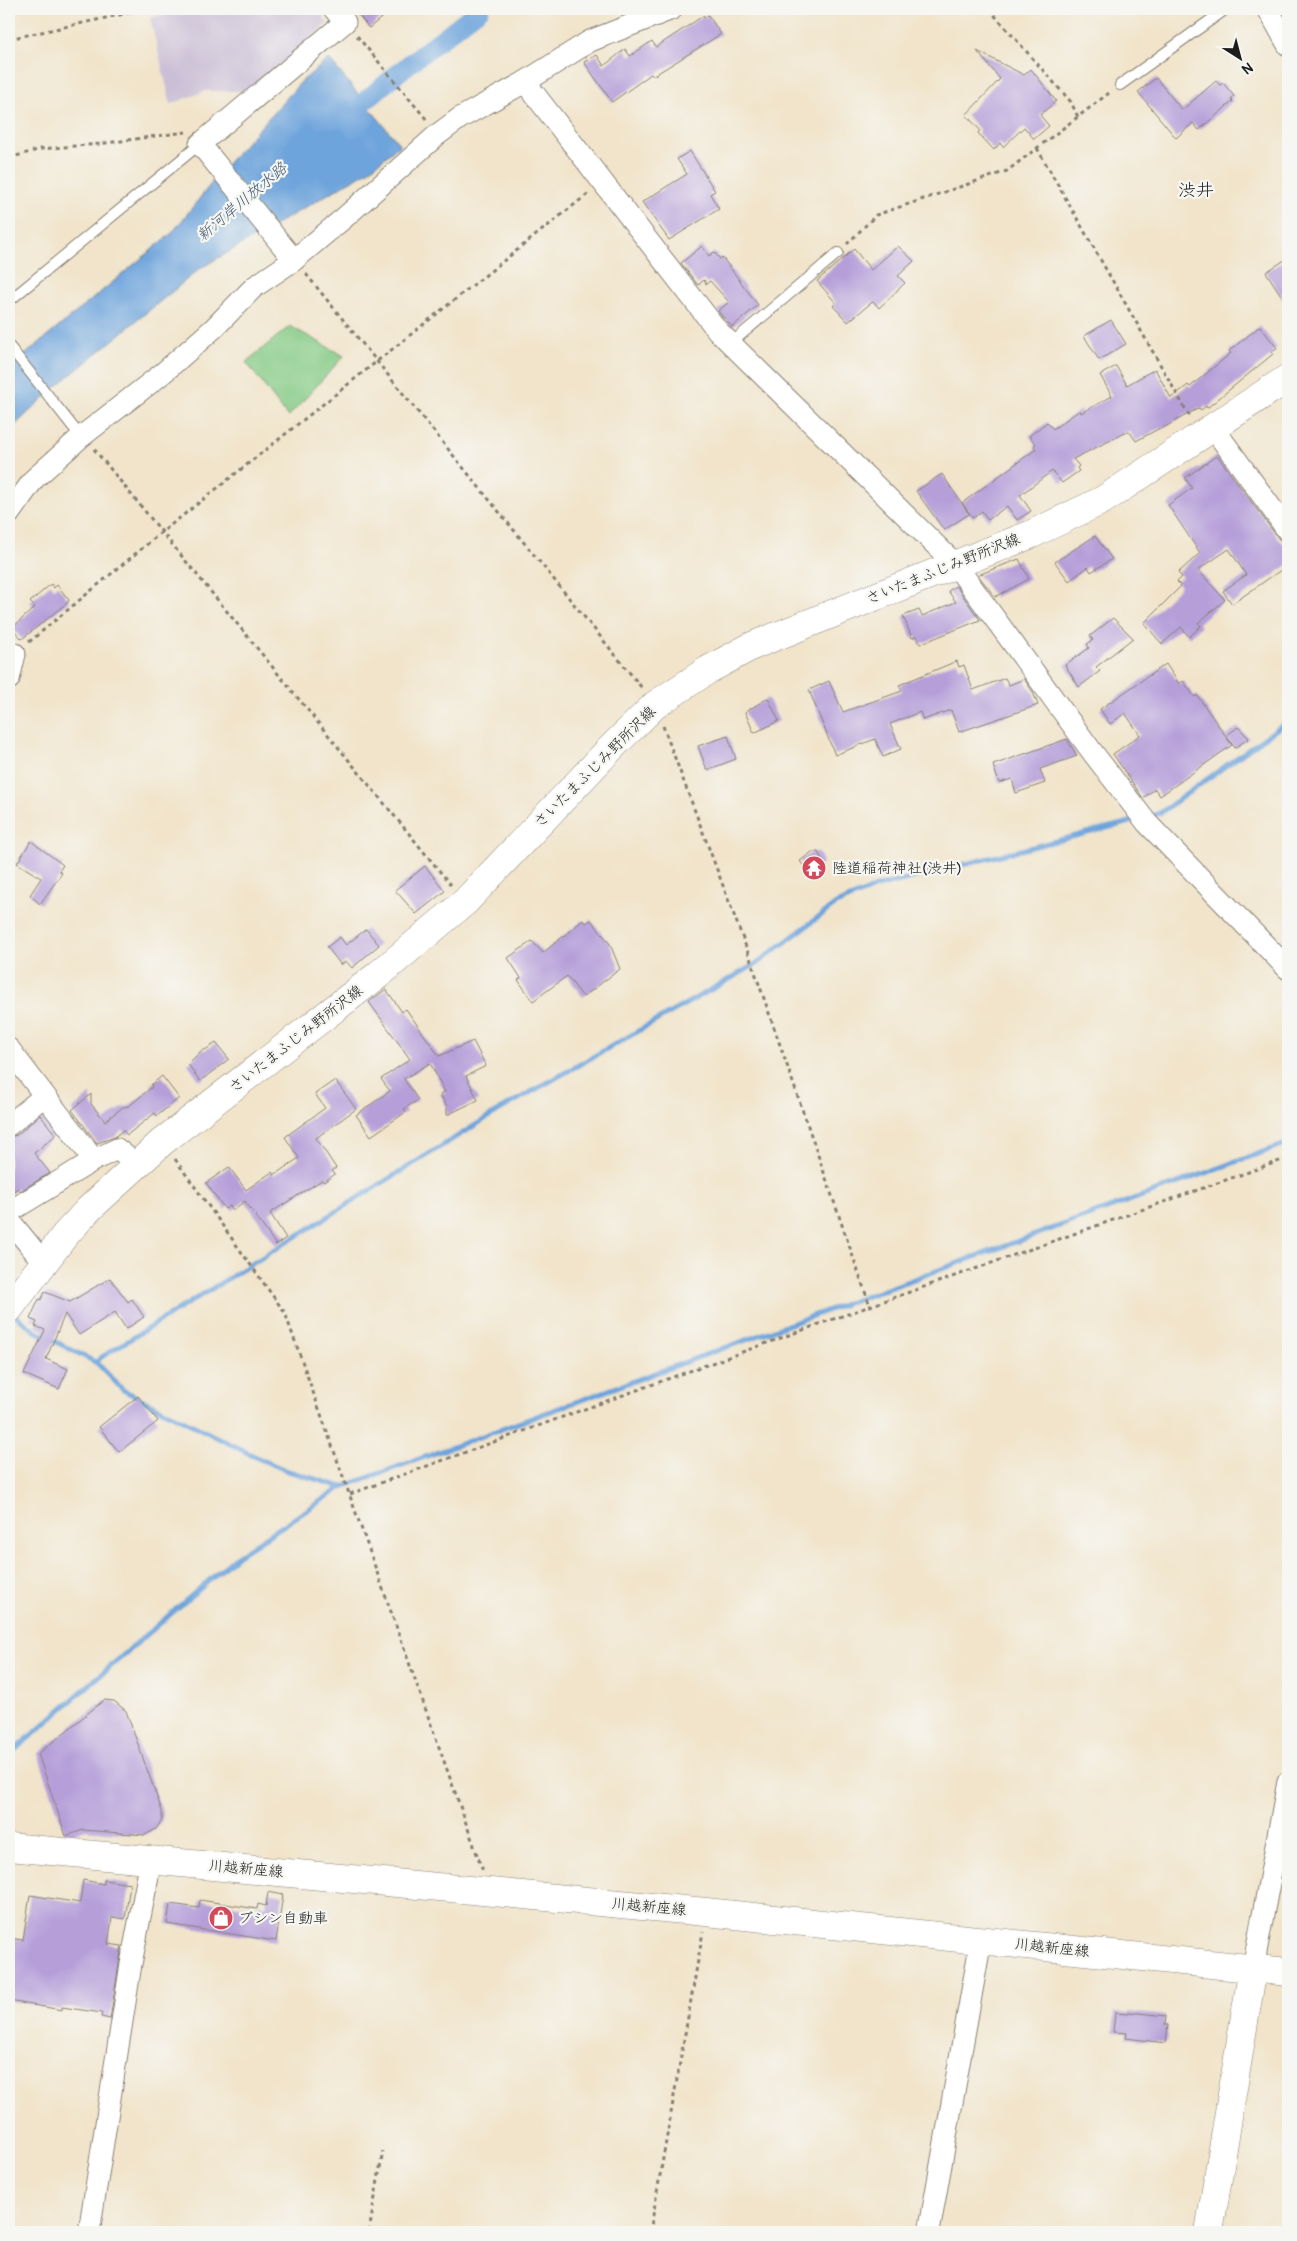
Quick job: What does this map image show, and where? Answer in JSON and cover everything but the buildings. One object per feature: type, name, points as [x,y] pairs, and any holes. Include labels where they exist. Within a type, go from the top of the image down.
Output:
[{"type":"main road","name":"さいたまふじみ野所沢線","points":[[9,1309],[44,1260],[89,1209],[136,1164],[378,975],[465,902],[610,749],[655,705],[708,670],[752,646],[1032,534],[1103,500],[1288,378]]},
{"type":"main road","name":"川越新座線","points":[[9,1847],[706,1912],[1288,1972]]},
{"type":"main road","points":[[1209,2232],[1253,1968]]},
{"type":"street","points":[[288,253],[202,147],[345,22],[334,9]]},
{"type":"street","points":[[9,514],[34,479],[78,433],[163,373],[214,328],[288,253],[344,218],[437,135],[460,118],[525,82],[590,41],[672,9]]},
{"type":"street","points":[[1268,9],[1288,45]]},
{"type":"street","points":[[525,82],[730,344],[955,564],[1092,753],[1148,822],[1288,969]]},
{"type":"street","points":[[1206,431],[1288,531]]},
{"type":"street","points":[[9,679],[15,654]]},
{"type":"street","points":[[9,1049],[94,1160]]},
{"type":"street","points":[[9,1125],[44,1096]]},
{"type":"street","points":[[9,1212],[94,1160],[117,1149],[136,1164]]},
{"type":"street","points":[[9,1220],[35,1252],[44,1260]]},
{"type":"street","points":[[1253,1968],[1288,1782]]},
{"type":"street","points":[[89,2232],[131,1964],[151,1860]]},
{"type":"street","points":[[929,2232],[980,1940]]},
{"type":"lane","points":[[1120,85],[1226,9]]},
{"type":"lane","points":[[9,301],[202,147]]},
{"type":"lane","points":[[730,344],[838,253]]},
{"type":"lane","points":[[9,346],[78,433]]},
{"type":"path","points":[[9,39],[147,9]]},
{"type":"path","points":[[989,9],[1071,102],[1078,117]]},
{"type":"path","points":[[355,34],[432,125]]},
{"type":"path","points":[[838,253],[876,215],[1007,171],[1120,85]]},
{"type":"path","points":[[9,158],[41,149],[99,144],[185,132],[192,134],[202,147]]},
{"type":"path","points":[[1038,148],[1206,431]]},
{"type":"path","points":[[15,654],[162,532],[602,182]]},
{"type":"path","points":[[288,253],[378,361],[655,705],[749,955],[870,1306]]},
{"type":"path","points":[[78,433],[88,442],[465,902]]},
{"type":"path","points":[[162,1142],[285,1313],[490,1892]]},
{"type":"path","points":[[350,1494],[870,1306],[1288,1158]]},
{"type":"path","points":[[650,2232],[706,1912]]},
{"type":"path","points":[[369,2232],[383,2151]]},
{"type":"shaded area","points":[[189,9],[317,9],[328,23],[248,91],[205,91],[171,104],[150,18]]},
{"type":"green space","points":[[290,326],[344,356],[288,417],[246,362]]},
{"type":"water","points":[[329,59],[400,145],[368,171],[201,268],[52,390],[9,431],[9,368],[172,233],[226,165],[302,81]]},
{"type":"waterway","name":"新河岸川放水路","points":[[344,118],[480,9]]},
{"type":"waterway","points":[[1148,817],[1160,813],[1288,721]]},
{"type":"waterway","points":[[97,1363],[100,1358],[503,1108],[756,964],[836,904],[876,887],[1138,820]]},
{"type":"waterway","points":[[9,1755],[237,1556],[342,1487],[1288,1143]]},
{"type":"waterway","points":[[14,1314],[35,1331],[97,1363],[123,1390],[260,1459],[288,1471],[342,1487]]},
{"type":"place","name":"陸道稲荷神社(渋井)","points":[[814,868]]},
{"type":"place","name":"ブシン自動車","points":[[221,1918]]},
{"type":"district","name":"渋井","points":[[1196,190]]}]
